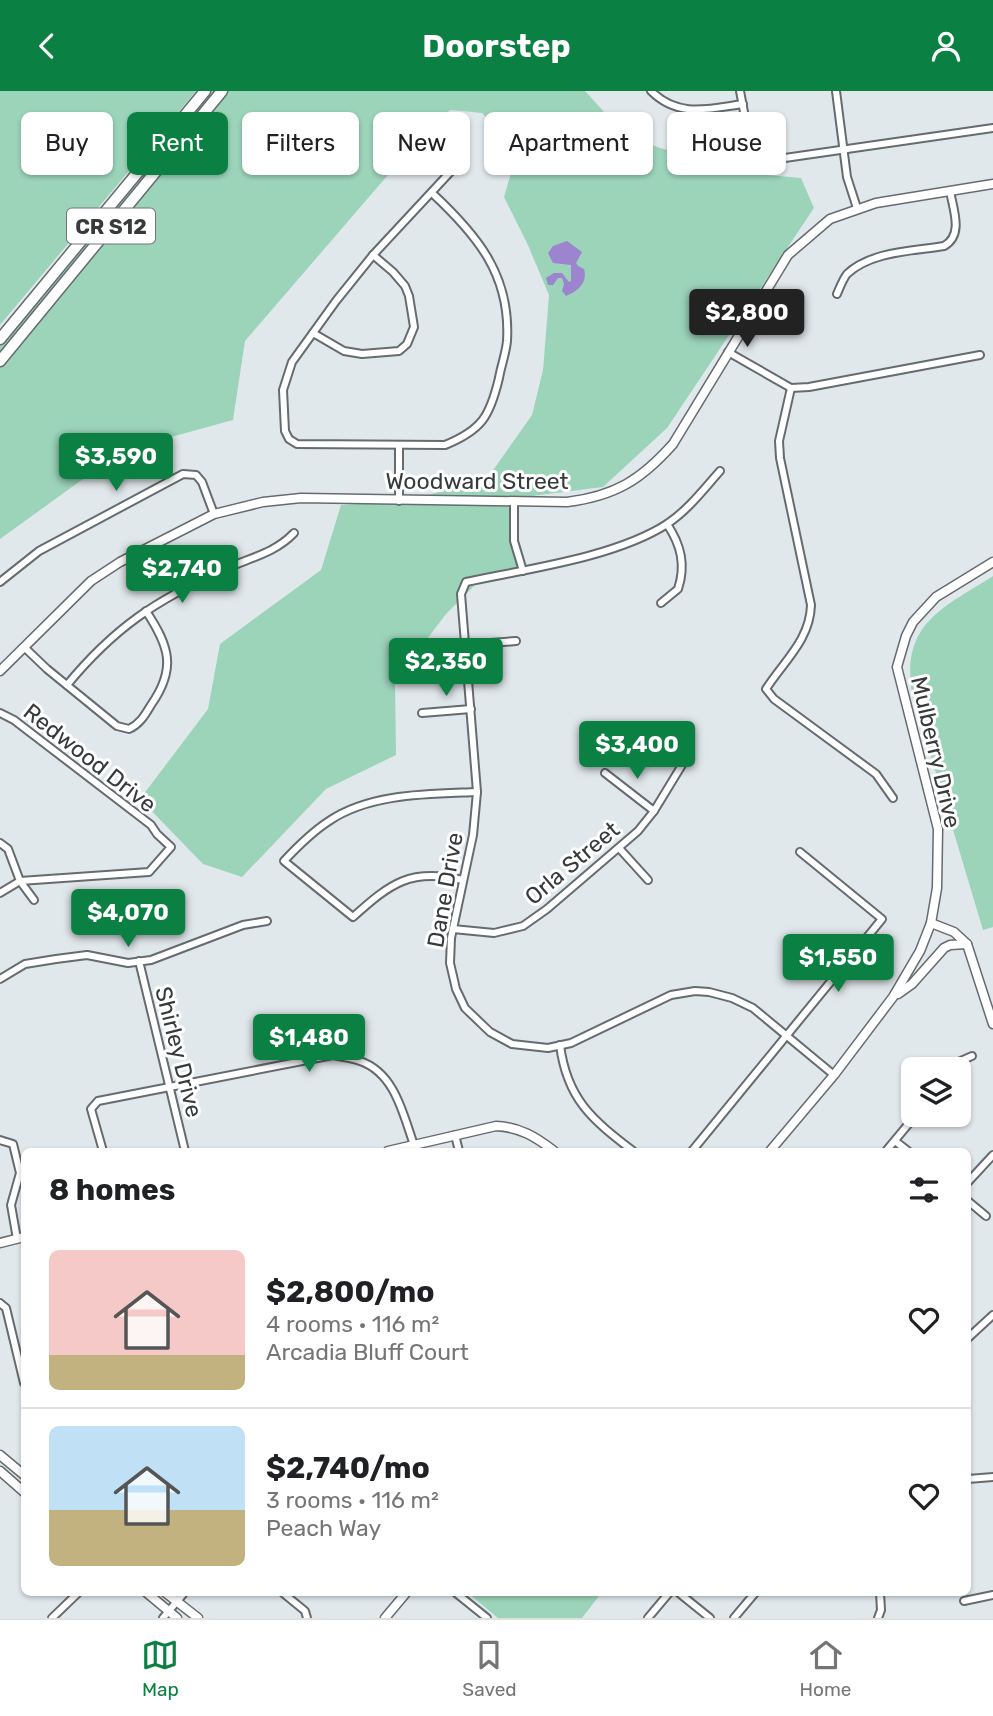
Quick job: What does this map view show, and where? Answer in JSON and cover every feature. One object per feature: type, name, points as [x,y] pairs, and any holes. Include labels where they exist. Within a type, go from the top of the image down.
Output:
[{"type":"main road","name":"CR S12","points":[[188,112],[205,91]]},
{"type":"main road","name":"CR S12","points":[[205,112],[222,91]]},
{"type":"main road","name":"CR S12","points":[[0,339],[136,175]]},
{"type":"main road","points":[[110,227],[114,212],[140,180],[141,175]]},
{"type":"main road","name":"CR S12","points":[[0,361],[153,175]]},
{"type":"street","points":[[651,91],[680,110],[695,111],[743,104]]},
{"type":"street","points":[[740,91],[751,149],[764,161],[993,128]]},
{"type":"street","points":[[836,91],[842,148],[856,208]]},
{"type":"street","points":[[432,193],[477,238],[490,261],[503,300],[507,343],[492,405],[479,425],[467,436],[445,445],[297,445],[289,439],[285,431],[283,390],[292,362],[373,254],[448,175]]},
{"type":"street","name":"Woodward Street","points":[[0,671],[91,581],[120,562],[214,514],[263,502],[302,498],[567,502],[606,495],[652,467],[673,444],[788,255],[830,219],[856,208],[993,184]]},
{"type":"street","points":[[837,294],[846,275],[863,263],[886,255],[944,246],[951,242],[956,231],[950,191]]},
{"type":"street","points":[[313,333],[344,351],[399,351],[407,344],[414,327],[409,296],[405,286],[393,272],[373,254]]},
{"type":"street","points":[[728,352],[790,388],[809,387],[980,355]]},
{"type":"street","points":[[790,388],[779,441],[780,458],[811,605],[810,621],[806,634],[766,689],[774,699],[876,774],[893,798]]},
{"type":"street","points":[[399,446],[399,501]]},
{"type":"street","points":[[514,502],[514,541],[523,571],[623,545],[667,524],[694,501],[720,471]]},
{"type":"street","points":[[0,582],[39,551],[183,474],[196,475],[202,482],[214,514]]},
{"type":"street","points":[[661,603],[678,589],[683,567],[676,537],[667,524]]},
{"type":"street","points":[[67,685],[106,641],[146,611],[223,570],[282,546],[294,533]]},
{"type":"street","name":"Mulberry Drive","points":[[773,1148],[834,1075],[893,997],[914,963],[930,923],[937,888],[937,829],[897,667],[903,643],[913,622],[936,597],[993,562]]},
{"type":"street","name":"Dane Drive","points":[[523,571],[467,582],[461,594],[477,792],[473,835],[453,929],[450,963],[456,989],[465,1008],[481,1024],[512,1044],[548,1048],[571,1043],[671,995],[695,991],[732,998],[755,1010],[834,1075]]},
{"type":"street","points":[[24,647],[117,726],[129,729],[137,725],[161,691],[168,670],[168,655],[159,631],[146,611]]},
{"type":"street","points":[[466,645],[516,641]]},
{"type":"street","points":[[422,713],[471,709]]},
{"type":"street","name":"Redwood Drive","points":[[0,713],[15,720],[150,825],[171,847],[149,872],[20,881]]},
{"type":"street","name":"Orla Street","points":[[453,929],[494,933],[523,926],[547,909],[638,831],[654,811],[682,765]]},
{"type":"street","points":[[604,773],[654,811]]},
{"type":"street","points":[[463,880],[426,876],[409,879],[383,890],[353,917],[284,861],[306,838],[330,820],[351,809],[422,794],[477,792]]},
{"type":"street","points":[[0,843],[8,849],[20,881],[34,899]]},
{"type":"street","points":[[619,848],[649,880]]},
{"type":"street","points":[[694,1148],[883,919],[800,852]]},
{"type":"street","points":[[0,893],[20,881]]},
{"type":"street","points":[[0,979],[25,964],[56,959],[88,955],[118,962],[151,960],[243,925],[267,921]]},
{"type":"street","points":[[930,923],[954,932],[967,944],[993,1024]]},
{"type":"street","points":[[893,997],[912,985],[944,948],[967,944]]},
{"type":"street","name":"Shirley Drive","points":[[139,961],[184,1148]]},
{"type":"street","points":[[560,1045],[566,1077],[579,1103],[627,1148]]},
{"type":"street","points":[[102,1148],[91,1109],[98,1101],[333,1055],[362,1061],[373,1068],[395,1092],[414,1145]]},
{"type":"street","points":[[401,1148],[496,1126],[528,1133],[550,1148]]},
{"type":"street","points":[[889,1148],[906,1127]]},
{"type":"street","points":[[455,1135],[458,1148]]},
{"type":"street","points":[[0,1140],[13,1145],[20,1173],[12,1205],[21,1238],[0,1243]]},
{"type":"street","points":[[895,1141],[904,1148]]},
{"type":"street","points":[[971,1178],[988,1157],[993,1155]]},
{"type":"street","points":[[971,1204],[986,1216]]},
{"type":"street","points":[[0,1303],[5,1308],[21,1371]]},
{"type":"street","points":[[971,1335],[993,1315]]},
{"type":"street","points":[[0,1455],[21,1472]]},
{"type":"street","points":[[0,1471],[21,1489]]},
{"type":"street","points":[[971,1479],[993,1478]]},
{"type":"street","points":[[964,1601],[993,1595]]},
{"type":"street","points":[[52,1618],[75,1596]]},
{"type":"street","points":[[149,1596],[166,1614],[177,1618]]},
{"type":"street","points":[[170,1596],[198,1618]]},
{"type":"street","points":[[166,1614],[181,1596]]},
{"type":"street","points":[[287,1596],[305,1611],[307,1618]]},
{"type":"street","points":[[385,1618],[403,1596]]},
{"type":"street","points":[[460,1596],[487,1618]]},
{"type":"street","points":[[648,1618],[666,1596]]},
{"type":"street","points":[[683,1596],[710,1618]]},
{"type":"street","points":[[734,1618],[752,1596]]},
{"type":"street","points":[[878,1618],[881,1610],[880,1596]]},
{"type":"green space","points":[[0,91],[196,91],[178,112],[127,112],[127,173],[0,325]]},
{"type":"green space","points":[[199,91],[585,91],[604,112],[484,112],[484,115],[451,110],[373,112],[373,175],[388,175],[245,341],[233,420],[171,437],[90,474],[0,539],[0,335],[130,175],[228,175],[228,112],[182,112]]},
{"type":"green space","points":[[653,146],[667,150],[667,175],[768,175],[801,178],[814,208],[667,428],[603,487],[491,501],[514,502],[514,535],[522,570],[479,581],[446,614],[395,681],[396,755],[326,789],[242,877],[203,864],[140,799],[208,709],[220,644],[321,570],[341,505],[411,501],[444,490],[484,483],[532,415],[543,370],[549,295],[504,197],[510,175],[653,175]]},
{"type":"green space","points":[[993,576],[993,927],[983,930],[912,693],[910,669],[913,650],[930,620],[942,609]]},
{"type":"green space","points":[[472,1596],[599,1596],[582,1618],[498,1618]]},
{"type":"shaded area","points":[[567,241],[582,252],[576,263],[584,269],[585,278],[581,286],[566,296],[562,291],[562,278],[558,278],[553,285],[548,285],[546,278],[554,273],[562,273],[571,281],[571,265],[553,263],[548,253],[553,246]]}]
